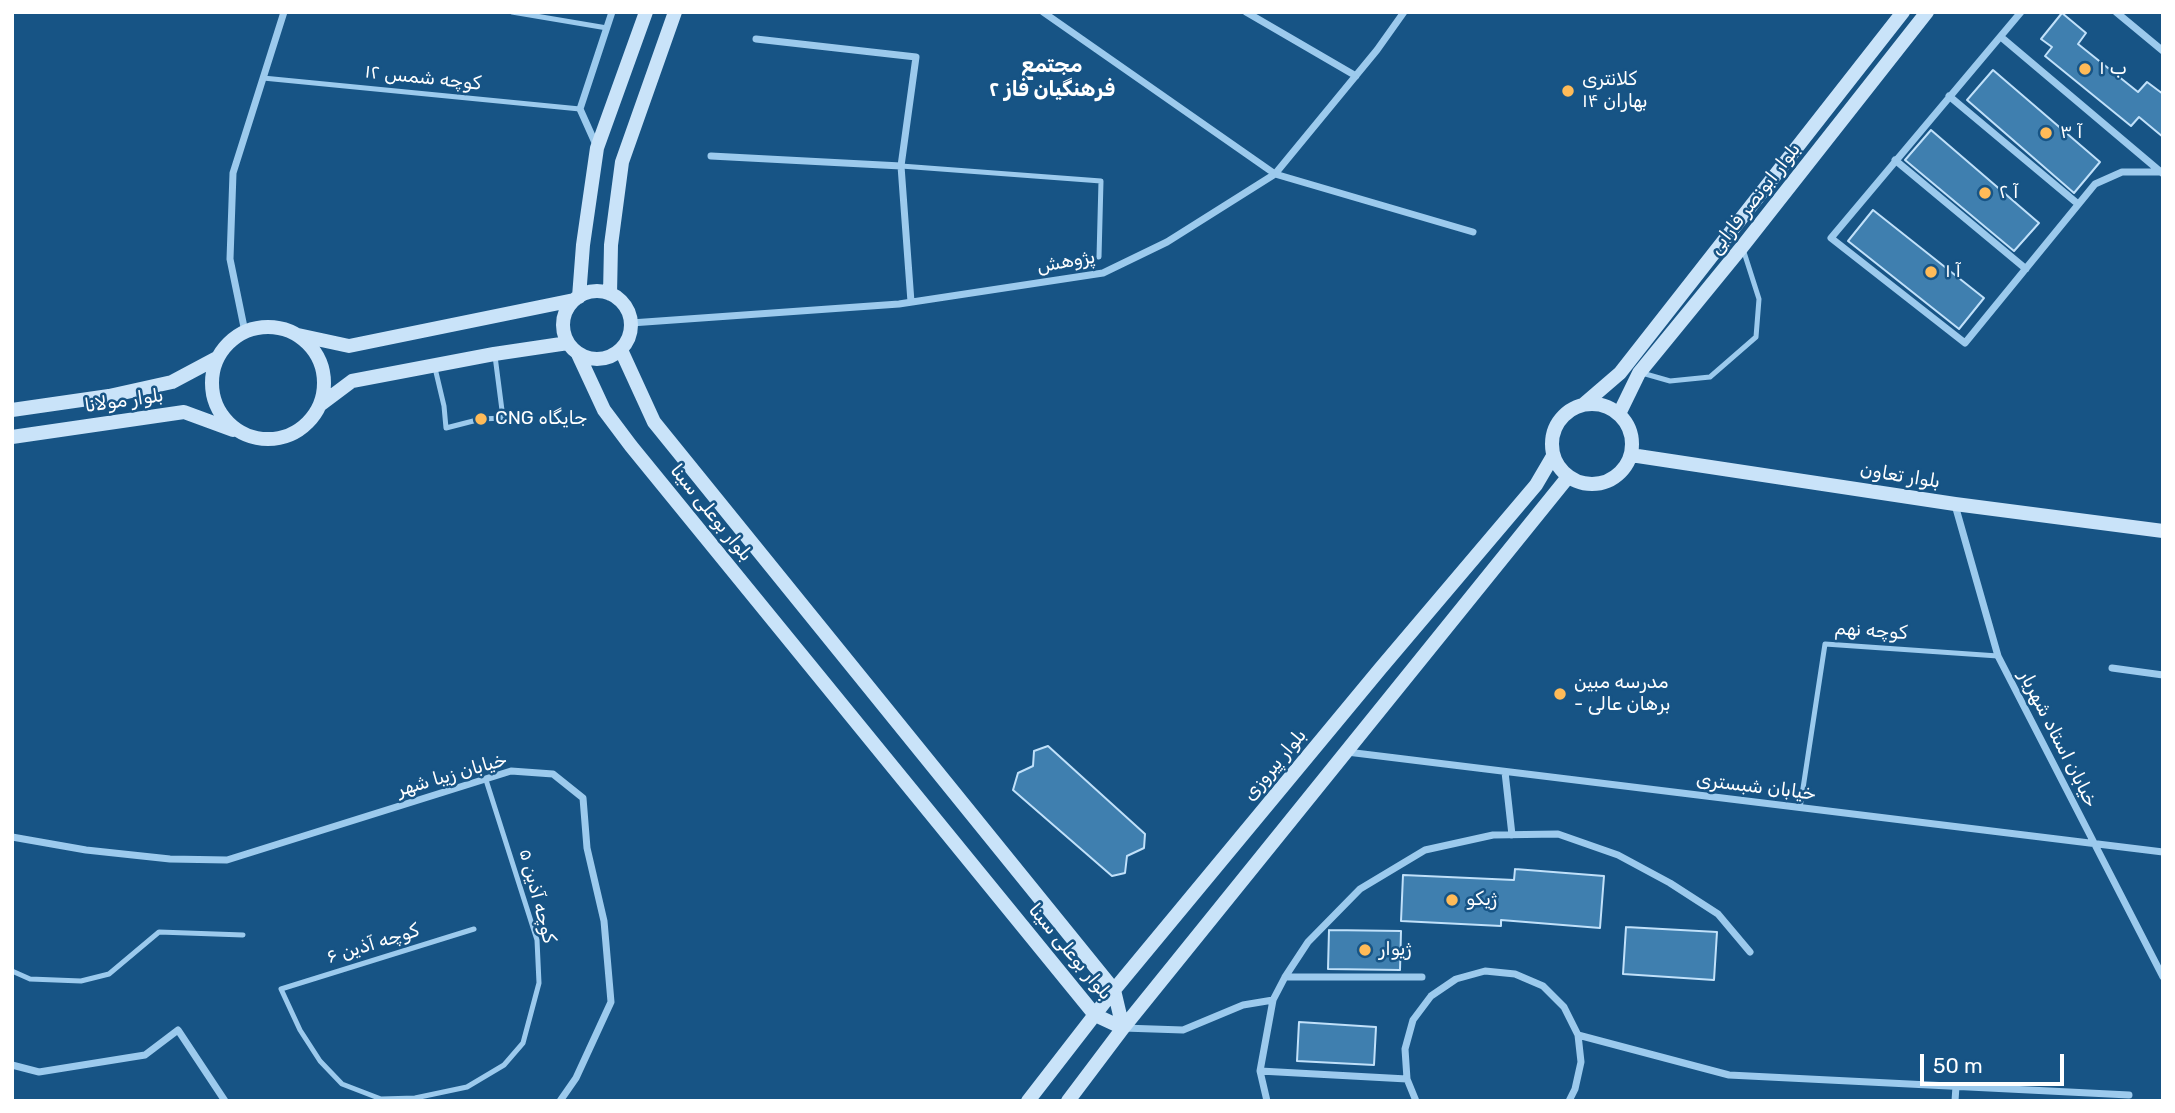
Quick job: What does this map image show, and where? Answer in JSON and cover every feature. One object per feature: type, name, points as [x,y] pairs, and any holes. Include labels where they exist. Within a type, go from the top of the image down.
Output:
[{"type":"street","points":[[245,332],[230,259],[233,173],[284,12]]},
{"type":"street","points":[[597,148],[580,109],[612,12]]},
{"type":"street","points":[[573,348],[495,354],[352,381],[320,405],[306,424],[286,437],[261,439],[238,432],[219,412],[211,385],[217,358],[229,342],[245,332],[270,327],[349,346],[577,298],[589,292],[610,294],[621,300],[628,310],[631,323],[629,338],[621,350],[608,358],[592,359],[573,348],[563,328],[565,313],[577,298],[597,148],[646,12]]},
{"type":"street","points":[[610,294],[611,246],[622,162],[675,12]]},
{"type":"street","points":[[1043,12],[1275,174],[1473,232]]},
{"type":"street","points":[[1246,12],[1356,76]]},
{"type":"street","name":"پژوهش","points":[[631,323],[911,302],[1103,273],[1167,242],[1275,174],[1405,12]]},
{"type":"street","name":"بلوار ابونصر فارابی","points":[[1584,404],[1620,373],[1903,12]]},
{"type":"street","name":"بلوار ابونصر فارابی","points":[[1619,414],[1639,373],[1927,12]]},
{"type":"street","points":[[2021,12],[1831,238],[1965,343],[2095,184],[2122,172],[2162,173]]},
{"type":"street","points":[[2116,12],[2163,51]]},
{"type":"street","points":[[2001,37],[2162,173]]},
{"type":"street","points":[[756,39],[916,57],[901,166],[911,302]]},
{"type":"street","points":[[1948,96],[2078,204]]},
{"type":"street","points":[[711,156],[901,166]]},
{"type":"street","points":[[1895,160],[2026,269]]},
{"type":"street","points":[[1728,235],[1742,247]]},
{"type":"street","points":[[294,334],[310,347],[321,364],[324,384],[320,405]]},
{"type":"street","name":"بلوار بوعلی سینا","points":[[573,348],[604,410],[631,446],[1095,1015],[1123,1028]]},
{"type":"street","name":"بلوار بوعلی سینا","points":[[621,350],[654,422],[1114,990],[1123,1028]]},
{"type":"street","name":"بلوار مولانا","points":[[12,410],[109,396],[172,382],[217,358]]},
{"type":"street","points":[[1584,404],[1608,407],[1619,414],[1628,425],[1632,440],[1631,455],[1624,469],[1612,479],[1598,484],[1582,484],[1558,468],[1551,443],[1553,430],[1560,418],[1571,409],[1584,404]]},
{"type":"street","name":"بلوار مولانا","points":[[12,437],[184,412],[238,432]]},
{"type":"street","name":"بلوار تعاون","points":[[1631,455],[1955,504],[2163,531]]},
{"type":"street","name":"بلوار پیروزی","points":[[1028,1101],[1114,990],[1536,485],[1553,456]]},
{"type":"street","points":[[1068,1101],[1123,1028],[1568,477]]},
{"type":"street","name":"خیابان استاد شهریار","points":[[1955,504],[1998,656],[2163,977]]},
{"type":"street","points":[[2112,668],[2163,675]]},
{"type":"street","name":"خیابان شبستری","points":[[1346,752],[2163,852]]},
{"type":"street","name":"خیابان زیبا شهر","points":[[12,837],[86,850],[158,858],[227,860],[511,771],[553,774],[583,798],[587,848],[604,921],[611,1002],[576,1078],[561,1101]]},
{"type":"street","points":[[1505,772],[1512,835]]},
{"type":"street","points":[[1267,1101],[1260,1071],[1273,1000],[1285,977],[1308,942],[1360,889],[1425,850],[1493,835],[1558,834],[1618,855],[1670,883],[1718,914],[1750,952]]},
{"type":"street","points":[[1416,1101],[1407,1079],[1405,1049],[1413,1020],[1431,996],[1456,979],[1485,971],[1516,974],[1543,986],[1564,1007],[1578,1035],[1581,1062],[1575,1089],[1569,1101]]},
{"type":"street","points":[[1285,977],[1422,977]]},
{"type":"street","points":[[1123,1028],[1183,1030],[1243,1005],[1273,1000]]},
{"type":"street","points":[[12,1065],[39,1072],[145,1055],[178,1030],[225,1101]]},
{"type":"street","points":[[1578,1035],[1729,1075],[2129,1095]]},
{"type":"street","points":[[1260,1071],[1407,1079]]},
{"type":"street","points":[[1955,1101],[1956,1086]]},
{"type":"lane","points":[[512,12],[607,28]]},
{"type":"lane","name":"کوچه شمس ۱۲","points":[[263,78],[580,109]]},
{"type":"lane","points":[[901,166],[1101,181],[1099,257]]},
{"type":"lane","points":[[1639,373],[1670,381],[1710,377],[1756,337],[1759,299],[1742,247]]},
{"type":"lane","points":[[434,365],[446,428],[481,419],[503,418],[495,354]]},
{"type":"lane","name":"کوچه نهم","points":[[1800,808],[1825,644],[1998,656]]},
{"type":"lane","name":"کوچه آذین ۵","points":[[281,989],[300,1030],[320,1061],[342,1084],[381,1099],[415,1098],[467,1087],[504,1065],[523,1043],[539,983],[537,940],[486,780]]},
{"type":"lane","name":"کوچه آذین ۶","points":[[281,989],[474,929]]},
{"type":"lane","points":[[12,971],[30,979],[81,981],[108,974],[159,932],[243,935]]},
{"type":"building","name":"ب ۱","points":[[2062,13],[2086,33],[2078,44],[2138,92],[2147,82],[2163,94],[2163,137],[2139,117],[2131,126],[2045,56],[2052,47],[2041,39]]},
{"type":"building","name":"آ ۳","points":[[1993,70],[2100,162],[2074,193],[1967,100]]},
{"type":"building","name":"آ ۲","points":[[1931,130],[2039,223],[2014,251],[1905,160]]},
{"type":"building","name":"آ ۱","points":[[1873,210],[1984,298],[1959,329],[1848,241]]},
{"type":"building","points":[[1048,746],[1145,834],[1144,848],[1127,856],[1125,873],[1112,876],[1013,790],[1018,773],[1033,766],[1034,751]]},
{"type":"building","points":[[1515,869],[1604,876],[1600,928],[1501,920],[1501,926],[1401,921],[1403,875],[1514,880]]},
{"type":"building","points":[[1626,927],[1717,932],[1714,980],[1623,974]]},
{"type":"building","name":"ژیوار","points":[[1329,930],[1401,931],[1400,970],[1328,969]]},
{"type":"building","points":[[1299,1022],[1376,1027],[1374,1065],[1297,1061]]},
{"type":"place","name":"ب ۱","points":[[2085,69]]},
{"type":"place","name":"کلانتری ۱۴ بهاران","points":[[1568,91]]},
{"type":"place","name":"آ ۳","points":[[2046,133]]},
{"type":"place","name":"آ ۲","points":[[1985,193]]},
{"type":"place","name":"آ ۱","points":[[1931,272]]},
{"type":"place","name":"CNG جایگاه","points":[[481,419]]},
{"type":"place","name":"مدرسه مبین - برهان عالی","points":[[1560,694]]},
{"type":"place","name":"ژیکو","points":[[1452,900]]},
{"type":"place","name":"ژیوار","points":[[1365,950]]},
{"type":"district","name":"مجتمع فرهنگیان فاز ۲","points":[[1052,78]]}]
